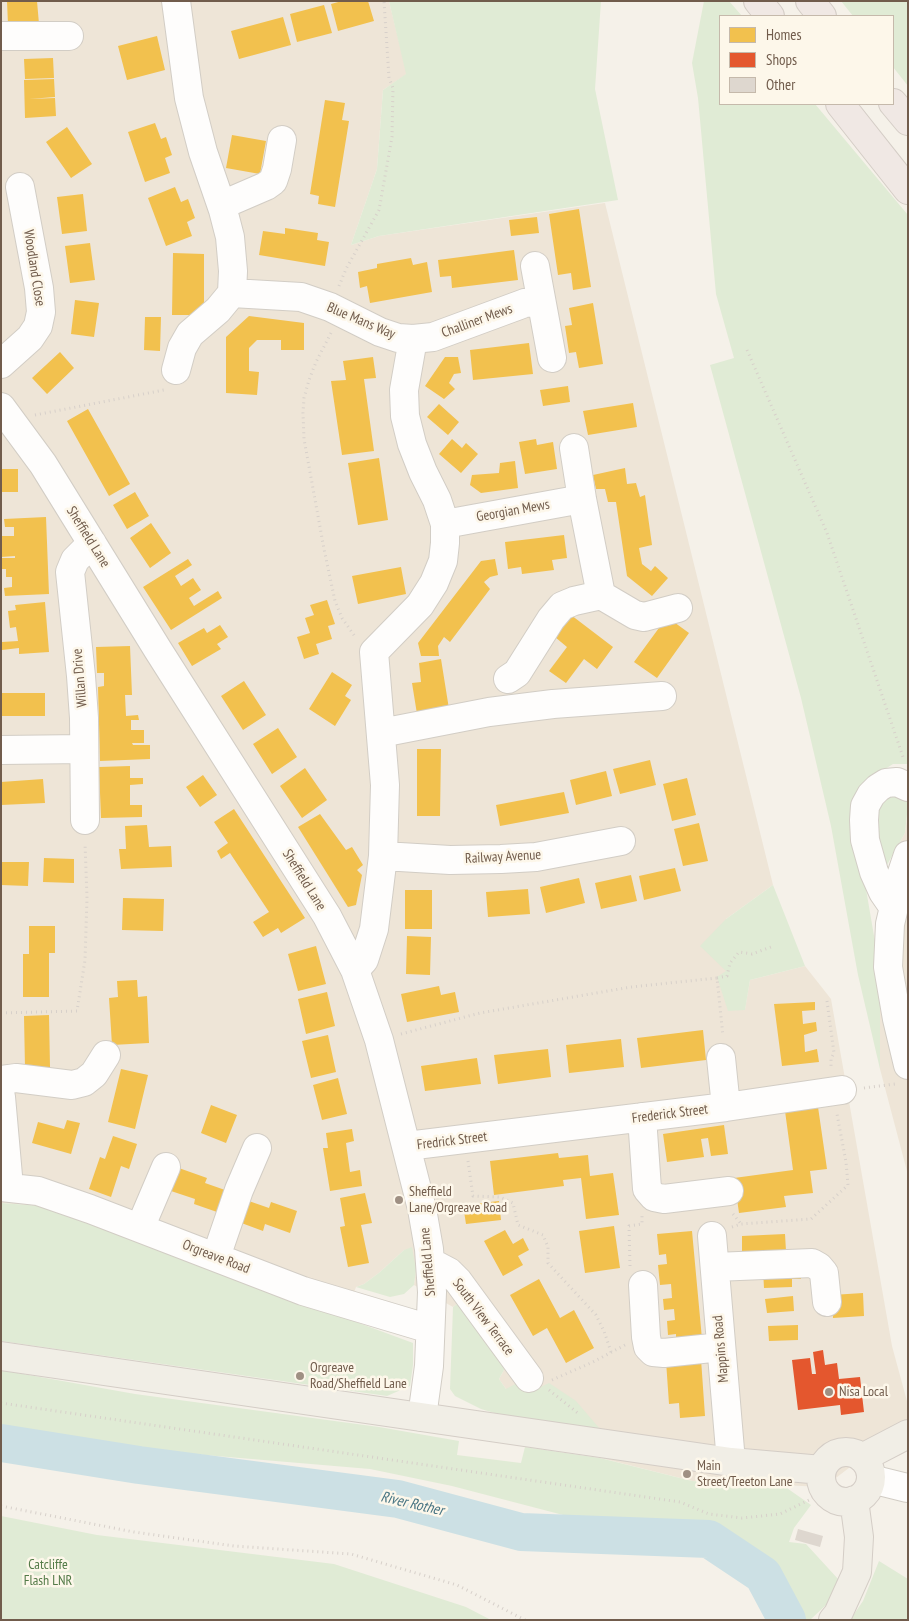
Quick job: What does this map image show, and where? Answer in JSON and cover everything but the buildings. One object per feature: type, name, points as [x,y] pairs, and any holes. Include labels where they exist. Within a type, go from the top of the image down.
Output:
[{"type":"highway","points":[[810,1],[821,15]]},
{"type":"highway","points":[[894,104],[908,121]]},
{"type":"highway","points":[[841,105],[908,190]]},
{"type":"main road","points":[[1,1356],[603,1442],[731,1462],[823,1479]]},
{"type":"main road","points":[[867,1468],[908,1434]]},
{"type":"main road","points":[[839,1453],[855,1454],[867,1468],[866,1492],[854,1500],[839,1501],[827,1493],[823,1479],[832,1457],[839,1453]]},
{"type":"main road","points":[[836,1617],[857,1572],[859,1537],[854,1500]]},
{"type":"street","points":[[174,380],[182,348],[190,334],[218,310],[232,293],[233,271],[230,237],[222,205],[203,152],[189,98],[182,3]]},
{"type":"street","points":[[1,36],[69,36]]},
{"type":"street","points":[[222,205],[266,186],[273,181],[282,140]]},
{"type":"street","name":"Woodland Close","points":[[1,364],[30,338],[38,326],[41,312],[39,288],[20,187]]},
{"type":"street","points":[[535,266],[552,358]]},
{"type":"street","name":"Blue Mans Way","points":[[232,293],[301,298],[335,310],[380,332],[398,338],[413,339],[404,390],[405,416],[416,453],[437,500],[444,524],[445,544],[443,561],[434,582],[420,605],[374,652]]},
{"type":"street","name":"Challiner Mews","points":[[413,339],[433,337],[518,306],[541,301]]},
{"type":"street","name":"Sheffield Lane","points":[[6,413],[43,464],[327,916],[355,970],[379,1040],[422,1209],[430,1262],[432,1292],[429,1366],[422,1417]]},
{"type":"street","points":[[574,448],[601,595]]},
{"type":"street","name":"Georgian Mews","points":[[444,524],[582,499]]},
{"type":"street","name":"Willan Drive","points":[[85,820],[82,684],[70,572],[75,560],[92,544]]},
{"type":"street","points":[[508,679],[517,673],[551,619],[562,606],[574,601],[601,595],[635,615],[644,617],[678,608]]},
{"type":"street","points":[[355,970],[364,960],[374,929],[383,856],[385,785],[374,652]]},
{"type":"street","points":[[381,733],[489,712],[553,704],[662,696]]},
{"type":"street","points":[[1,750],[83,749]]},
{"type":"street","points":[[894,908],[883,892],[874,872],[865,840],[865,806],[871,795],[878,788],[886,783],[897,782],[907,777]]},
{"type":"street","name":"Railway Avenue","points":[[383,856],[450,860],[536,857],[621,841]]},
{"type":"street","points":[[903,1074],[897,1018],[888,967],[890,924],[908,855]]},
{"type":"street","points":[[1,1080],[16,1078],[72,1085],[84,1082],[94,1074],[106,1055]]},
{"type":"street","points":[[721,1058],[726,1107]]},
{"type":"street","name":"Frederick Street","points":[[498,1135],[838,1091]]},
{"type":"street","points":[[1,1097],[5,1187]]},
{"type":"street","points":[[642,1117],[647,1188],[654,1197],[664,1199],[730,1191]]},
{"type":"street","name":"Fredrick Street","points":[[406,1146],[498,1135]]},
{"type":"street","points":[[216,1257],[239,1190],[257,1148]]},
{"type":"street","points":[[140,1228],[166,1167]]},
{"type":"street","name":"Orgreave Road","points":[[5,1187],[38,1191],[303,1290],[430,1329]]},
{"type":"street","name":"Mappins Road","points":[[712,1236],[731,1462]]},
{"type":"street","name":"South View Terrace","points":[[430,1262],[449,1272],[458,1281],[535,1382]]},
{"type":"street","points":[[715,1268],[812,1263],[824,1273],[827,1302]]},
{"type":"street","points":[[637,1279],[648,1347],[653,1352],[664,1353],[721,1347]]},
{"type":"street","points":[[867,1468],[908,1488]]},
{"type":"path","points":[[374,652],[354,636],[342,618],[335,601],[304,439],[303,413],[304,398],[309,380],[335,310],[346,269],[379,210],[392,137],[393,88],[389,78],[384,1]]},
{"type":"path","points":[[747,350],[828,532],[907,777]]},
{"type":"path","points":[[6,413],[147,392],[174,380]]},
{"type":"path","points":[[1,1013],[78,1011],[85,960],[86,933],[85,820]]},
{"type":"path","points":[[379,1040],[480,1013],[631,988],[727,976],[730,964],[739,952],[752,954],[771,947]]},
{"type":"path","points":[[717,978],[725,1050],[721,1058]]},
{"type":"path","points":[[741,1224],[811,1219],[848,1185],[838,1091],[831,1059],[834,1053],[827,1001]]},
{"type":"path","points":[[838,1091],[903,1074]]},
{"type":"path","points":[[464,1139],[473,1196],[500,1197],[514,1203],[518,1225],[543,1236],[548,1247],[548,1263],[596,1315],[611,1352]]},
{"type":"path","points":[[637,1279],[630,1226],[642,1224],[640,1197],[647,1188]]},
{"type":"path","points":[[535,1382],[593,1362],[627,1344]]},
{"type":"path","points":[[535,1382],[580,1415]]},
{"type":"path","points":[[1,1403],[680,1502],[709,1514],[742,1518],[780,1514],[809,1500],[823,1479]]},
{"type":"path","points":[[1,1506],[134,1532],[234,1546],[351,1554],[457,1585],[525,1620]]},
{"type":"shaded area","points":[[1,1],[389,1],[407,74],[383,90],[377,169],[351,245],[379,236],[605,203],[773,885],[726,919],[726,971],[745,1009],[750,980],[805,966],[831,999],[892,1346],[908,1405],[908,1443],[862,1458],[824,1487],[692,1481],[601,1458],[600,1429],[534,1390],[506,1389],[499,1379],[504,1370],[457,1304],[453,1307],[414,1285],[416,1270],[404,1250],[380,1272],[364,1284],[356,1287],[345,1318],[42,1206],[1,1203]]},
{"type":"shaded area","points":[[908,811],[908,1175],[880,1069],[880,971],[896,849],[905,833]]},
{"type":"green space","points":[[389,1],[601,1],[595,89],[618,200],[379,236],[351,245],[377,169],[383,90],[406,74]]},
{"type":"green space","points":[[704,1],[729,1],[741,15],[719,15],[719,105],[816,105],[908,215],[908,764],[893,764],[866,781],[853,813],[880,971],[880,1069],[858,975],[831,826],[801,698],[710,365],[734,358],[716,294],[698,98],[692,63]]},
{"type":"green space","points":[[841,1],[908,1],[908,86],[894,68],[894,15],[852,15]]},
{"type":"green space","points":[[883,792],[905,795],[908,805],[905,833],[883,872],[873,805]]},
{"type":"green space","points":[[773,885],[805,966],[750,980],[745,1010],[728,1011],[717,977],[726,971],[700,946],[726,919]]},
{"type":"green space","points":[[1,1203],[42,1206],[413,1343],[413,1365],[410,1386],[387,1396],[1,1341]]},
{"type":"green space","points":[[412,1247],[416,1270],[414,1285],[404,1294],[390,1297],[356,1287],[364,1284],[380,1272],[404,1250]]},
{"type":"green space","points":[[457,1304],[464,1308],[503,1361],[504,1370],[499,1379],[506,1389],[519,1382],[534,1390],[549,1383],[576,1401],[600,1429],[501,1415],[481,1409],[455,1396],[450,1389],[453,1307]]},
{"type":"green space","points":[[1,1370],[135,1394],[379,1427],[459,1441],[457,1455],[521,1463],[525,1447],[600,1458],[692,1481],[784,1486],[811,1505],[794,1528],[789,1542],[806,1544],[839,1580],[826,1605],[810,1620],[806,1620],[778,1575],[762,1559],[712,1530],[567,1516],[452,1486],[370,1469],[181,1453],[63,1438],[1,1425]]},
{"type":"green space","name":"Catcliffe Flash LNR","points":[[1,1516],[97,1535],[334,1564],[466,1607],[491,1620],[1,1620]]},
{"type":"green space","points":[[879,1561],[908,1579],[908,1620],[850,1620],[863,1601]]},
{"type":"waterway","name":"River Rother","points":[[1,1443],[139,1465],[398,1499],[521,1532],[709,1539],[763,1575],[787,1620]]},
{"type":"place","name":"Sheffield Lane/Orgreave Road","points":[[399,1200]]},
{"type":"place","name":"Orgreave Road/Sheffield Lane","points":[[300,1376]]},
{"type":"place","name":"Nisa Local","points":[[829,1392]]},
{"type":"place","name":"Main Street/Treeton Lane","points":[[687,1474]]}]
